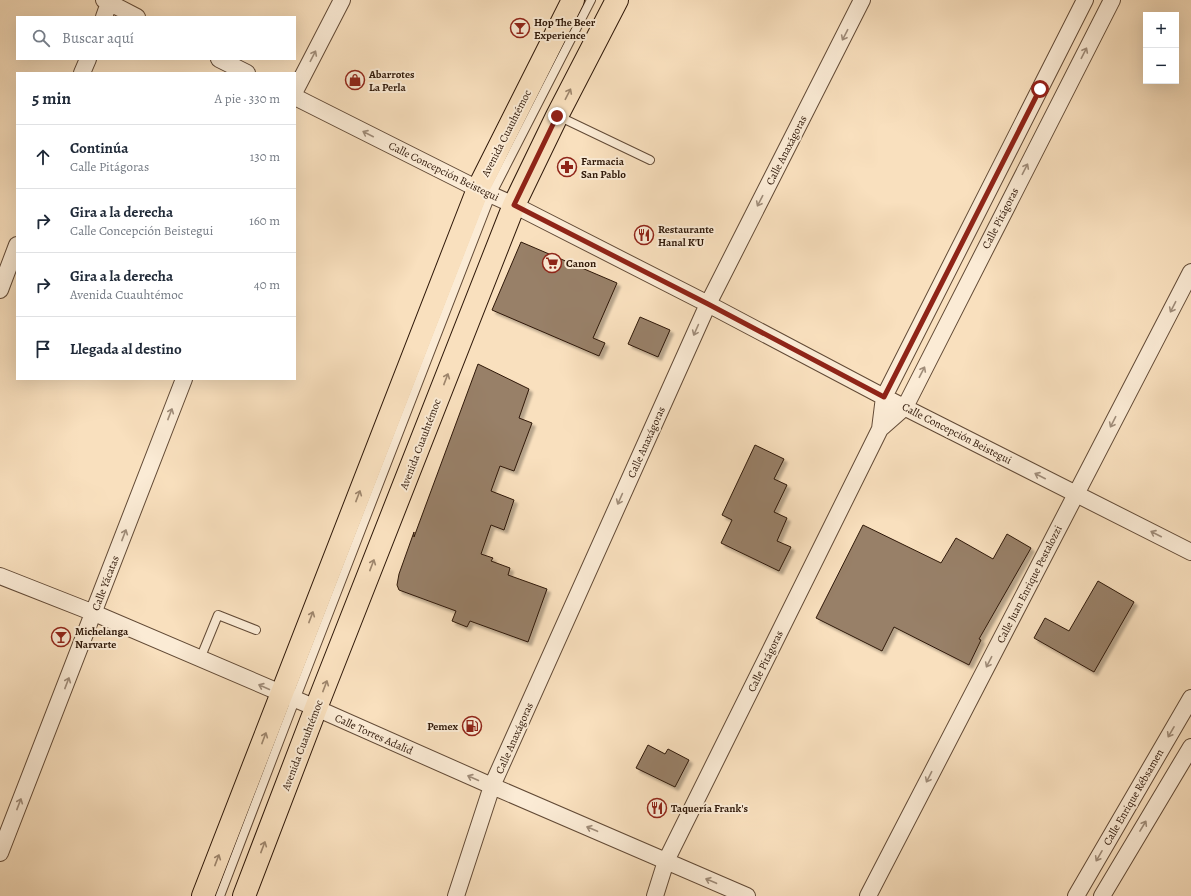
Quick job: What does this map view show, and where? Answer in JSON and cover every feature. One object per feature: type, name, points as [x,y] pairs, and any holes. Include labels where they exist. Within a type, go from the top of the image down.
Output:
[{"type":"main road","name":"Avenida Cuauhtémoc","points":[[203,896],[288,697],[484,192],[573,0]]},
{"type":"main road","name":"Avenida Cuauhtémoc","points":[[244,896],[316,708],[514,205],[557,116],[617,0]]},
{"type":"street","points":[[296,89],[342,0]]},
{"type":"street","name":"Calle Anaxágoras","points":[[456,896],[492,786],[708,304],[862,0]]},
{"type":"street","name":"Calle Pitágoras","points":[[655,896],[666,861],[880,429],[884,397],[1085,0]]},
{"type":"street","name":"Calle Pitágoras","points":[[880,429],[905,407],[1112,0]]},
{"type":"street","points":[[107,5],[134,16]]},
{"type":"street","points":[[82,72],[88,60]]},
{"type":"street","points":[[221,60],[245,72]]},
{"type":"street","points":[[1040,89],[1060,100]]},
{"type":"street","name":"Calle Concepción Beistegui","points":[[296,98],[484,192],[514,205],[708,304],[884,397],[1191,552]]},
{"type":"street","points":[[0,290],[16,248]]},
{"type":"street","name":"Calle Juan Enrique Pestalozzi","points":[[868,896],[1191,272]]},
{"type":"street","name":"Calle Yácatas","points":[[0,853],[184,380]]},
{"type":"street","name":"Calle Torres Adalid","points":[[0,576],[94,613],[316,708],[747,896]]},
{"type":"street","name":"Calle Enrique Rébsamen","points":[[1076,896],[1191,698]]},
{"type":"street","points":[[1102,896],[1191,747]]},
{"type":"street","points":[[1133,797],[1154,809]]},
{"type":"lane","points":[[484,192],[591,0]]},
{"type":"lane","points":[[557,116],[650,160]]},
{"type":"lane","points":[[200,659],[218,615],[256,630]]},
{"type":"lane","points":[[220,896],[288,697]]},
{"type":"building","points":[[521,242],[617,283],[593,338],[605,343],[599,356],[492,310]]},
{"type":"building","points":[[640,317],[670,330],[658,357],[628,344]]},
{"type":"building","points":[[478,364],[529,389],[519,418],[532,423],[514,471],[500,466],[491,491],[514,500],[504,530],[491,525],[481,554],[493,558],[491,561],[510,568],[508,575],[547,589],[528,642],[470,621],[467,627],[452,621],[456,611],[399,590],[397,585],[399,574],[414,532],[414,537]]},
{"type":"building","points":[[755,445],[784,459],[774,479],[787,485],[774,512],[787,518],[777,541],[791,547],[779,571],[721,543],[732,520],[722,515]]},
{"type":"building","points":[[863,525],[941,563],[956,538],[993,559],[1007,534],[1031,548],[979,639],[981,640],[969,665],[894,627],[882,651],[816,618]]},
{"type":"building","points":[[1098,581],[1134,602],[1094,672],[1034,638],[1045,618],[1069,631]]},
{"type":"building","points":[[648,745],[665,754],[668,749],[689,760],[675,787],[636,768]]},
{"type":"place","name":"Hop The Beer Experience","points":[[520,28]]},
{"type":"place","name":"Abarrotes La Perla","points":[[355,80]]},
{"type":"place","name":"Farmacia San Pablo","points":[[567,167]]},
{"type":"place","name":"Restaurante Hanal K'U","points":[[644,235]]},
{"type":"place","name":"Canon","points":[[552,263]]},
{"type":"place","name":"Michelanga Narvarte","points":[[61,637]]},
{"type":"place","name":"Pemex","points":[[472,726]]},
{"type":"place","name":"Taquería Frank's","points":[[657,808]]},
{"type":"route","points":[[557,116],[514,205],[708,304],[884,397],[1040,89]]}]
